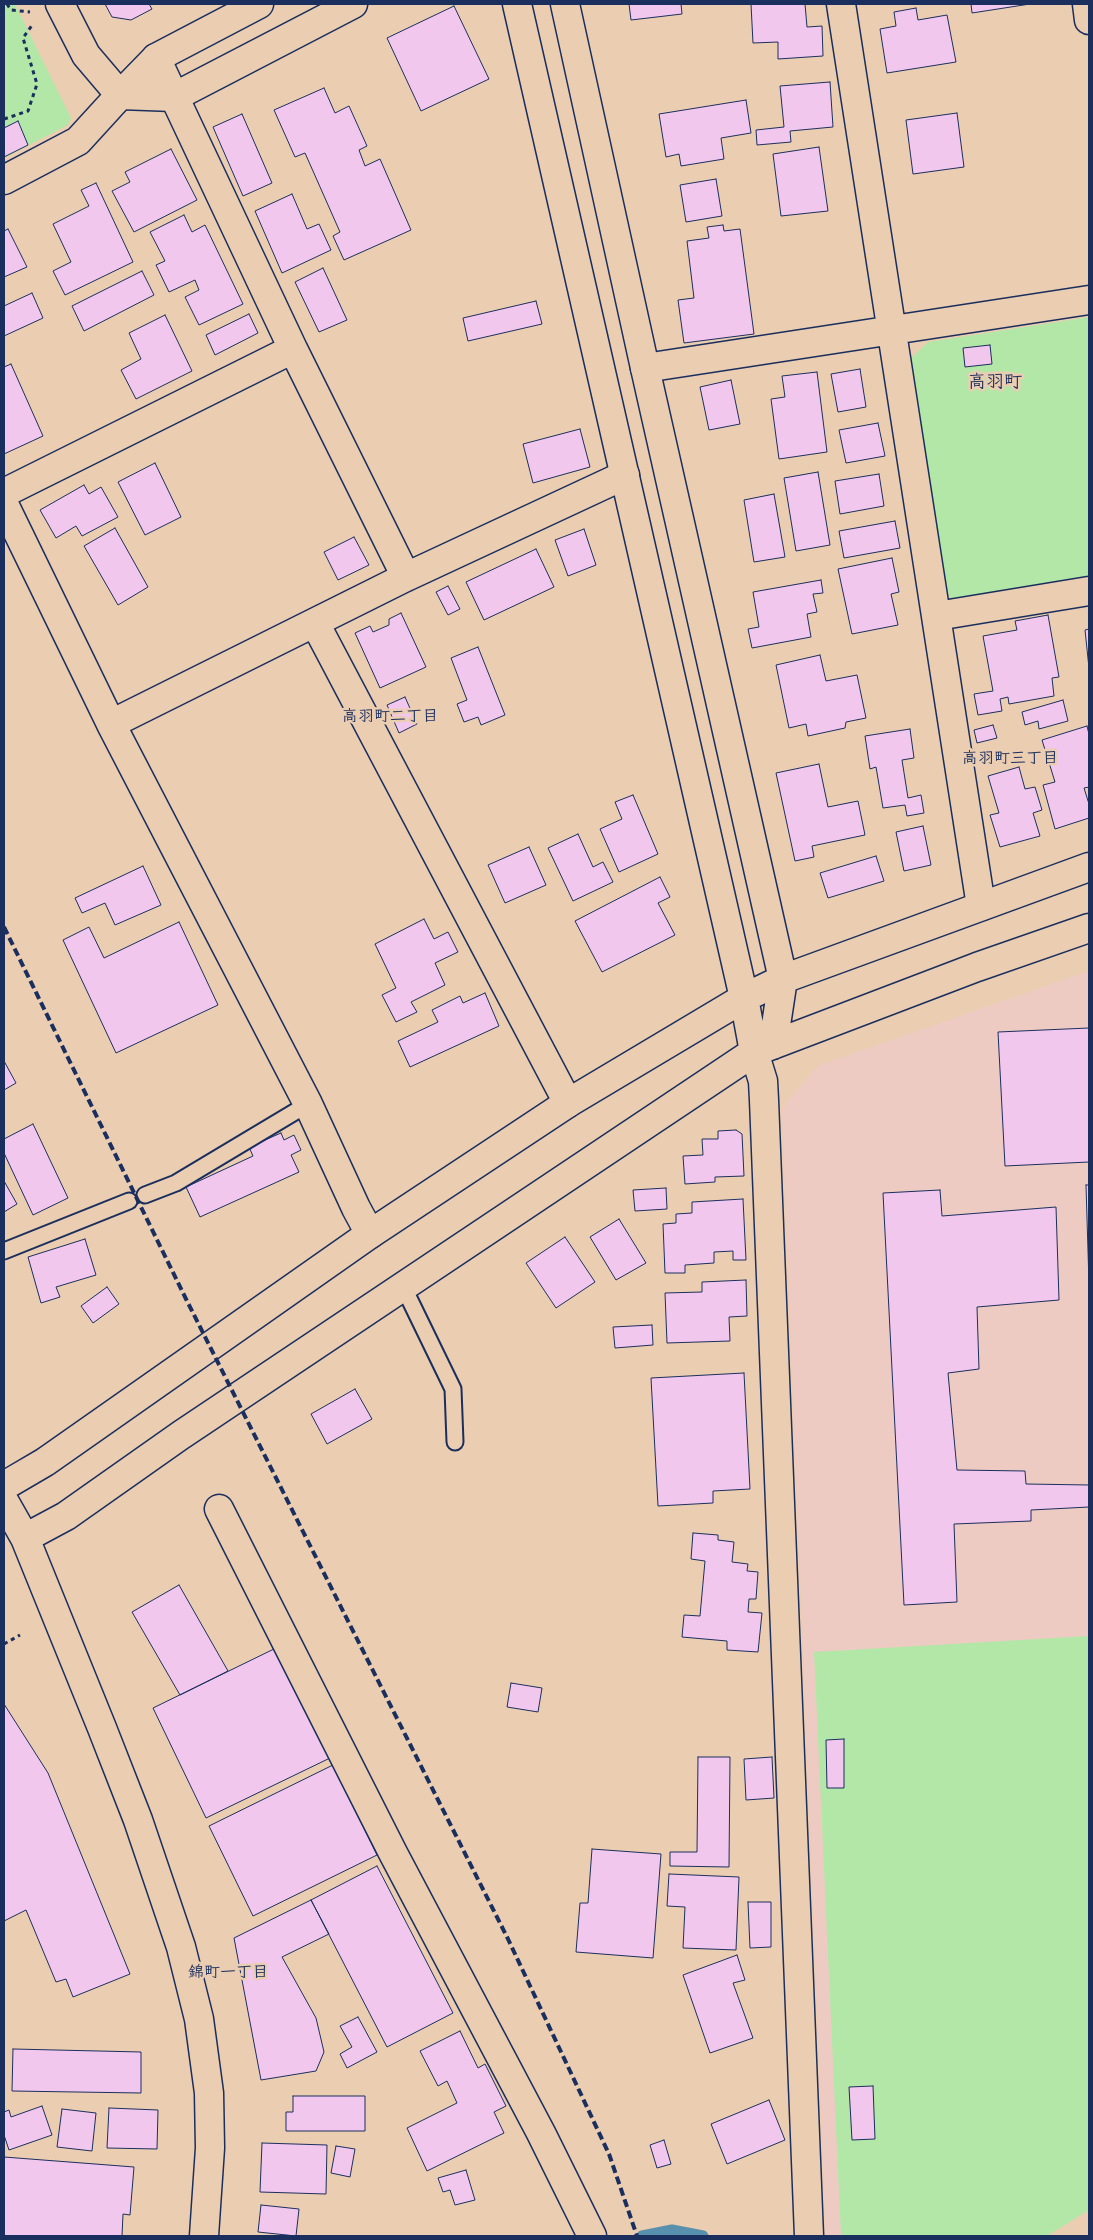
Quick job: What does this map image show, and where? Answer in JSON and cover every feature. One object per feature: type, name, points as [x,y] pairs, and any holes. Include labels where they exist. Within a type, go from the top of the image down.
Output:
[{"type":"street","points":[[4,180],[78,141],[156,58],[259,4]]},
{"type":"street","points":[[50,9],[120,96],[174,97],[352,4]]},
{"type":"street","points":[[517,4],[744,998],[764,1049]]},
{"type":"street","points":[[565,4],[783,979],[764,1049],[763,1081],[788,1667],[809,2236]]},
{"type":"street","points":[[842,4],[981,906]]},
{"type":"street","points":[[1087,4],[1089,20]]},
{"type":"street","points":[[156,58],[292,349],[406,577]]},
{"type":"street","points":[[645,368],[1089,300]]},
{"type":"street","points":[[4,493],[292,349]]},
{"type":"street","points":[[111,724],[406,577],[625,475]]},
{"type":"street","points":[[4,504],[111,724],[308,1104],[370,1234]]},
{"type":"street","points":[[937,616],[1089,592]]},
{"type":"street","points":[[315,623],[568,1103]]},
{"type":"street","points":[[4,1486],[45,1462],[370,1234],[568,1103],[744,998],[783,979],[1089,867]]},
{"type":"street","points":[[25,1538],[66,1516],[181,1435],[403,1286],[764,1049],[978,967],[1089,928]]},
{"type":"street","points":[[219,1509],[393,1853],[541,2133],[592,2236]]},
{"type":"street","points":[[6,1510],[25,1538],[138,1820],[181,1947],[199,2019],[208,2093],[210,2148],[204,2236]]},
{"type":"lane","points":[[145,1195],[176,1183],[308,1104]]},
{"type":"lane","points":[[4,1251],[129,1201]]},
{"type":"lane","points":[[403,1286],[453,1389],[455,1442]]},
{"type":"path","points":[[7,4],[10,10],[50,9]]},
{"type":"path","points":[[4,119],[28,111],[37,84],[23,38],[34,22]]},
{"type":"path","points":[[4,1644],[20,1635]]},
{"type":"shaded area","points":[[1089,971],[1089,2210],[1047,2236],[826,2236],[782,1108],[818,1066]]},
{"type":"green space","points":[[4,4],[15,4],[71,118],[68,125],[4,158]]},
{"type":"green space","points":[[1089,317],[1089,579],[954,601],[946,593],[910,359],[928,342]]},
{"type":"green space","points":[[1089,1636],[1089,2210],[1047,2236],[841,2236],[814,1652]]},
{"type":"building","points":[[105,4],[149,4],[152,9],[131,20],[112,17]]},
{"type":"building","points":[[629,4],[681,4],[682,14],[631,20]]},
{"type":"building","points":[[751,4],[805,4],[807,27],[822,26],[823,56],[778,59],[778,42],[753,43]]},
{"type":"building","points":[[971,4],[1030,4],[972,13]]},
{"type":"building","points":[[454,6],[489,79],[421,111],[387,38]]},
{"type":"building","points":[[916,8],[918,20],[947,15],[956,62],[887,73],[880,29],[896,26],[894,12]]},
{"type":"building","points":[[830,82],[833,127],[790,131],[791,142],[757,145],[756,130],[784,127],[780,86]]},
{"type":"building","points":[[324,88],[335,113],[349,106],[367,146],[359,150],[365,166],[380,159],[411,230],[344,260],[333,236],[340,232],[305,153],[295,157],[274,110]]},
{"type":"building","points":[[746,100],[751,133],[721,138],[724,159],[681,166],[679,154],[666,157],[659,114]]},
{"type":"building","points":[[957,113],[964,167],[913,174],[906,120]]},
{"type":"building","points":[[242,114],[272,183],[243,196],[213,127]]},
{"type":"building","points":[[18,121],[28,145],[4,157],[4,128]]},
{"type":"building","points":[[819,147],[828,211],[781,216],[773,154]]},
{"type":"building","points":[[171,149],[197,200],[134,232],[112,191],[130,182],[125,172]]},
{"type":"building","points":[[716,179],[722,216],[686,222],[680,185]]},
{"type":"building","points":[[96,183],[133,262],[65,295],[53,271],[71,262],[53,224],[89,206],[81,190]]},
{"type":"building","points":[[292,194],[307,229],[319,224],[331,250],[282,273],[255,211]]},
{"type":"building","points":[[184,215],[192,232],[205,225],[243,304],[199,325],[185,297],[199,290],[195,280],[169,292],[156,265],[165,261],[150,232]]},
{"type":"building","points":[[723,225],[724,231],[740,229],[754,334],[684,343],[678,300],[694,298],[687,241],[709,238],[707,227]]},
{"type":"building","points":[[8,229],[27,267],[4,277],[4,231]]},
{"type":"building","points":[[323,268],[347,320],[319,332],[295,282]]},
{"type":"building","points":[[142,271],[154,295],[84,331],[72,306]]},
{"type":"building","points":[[32,293],[43,318],[4,336],[4,306]]},
{"type":"building","points":[[536,301],[542,324],[468,341],[463,318]]},
{"type":"building","points":[[249,314],[258,333],[215,355],[206,335]]},
{"type":"building","points":[[165,315],[192,371],[136,399],[121,370],[141,359],[129,333]]},
{"type":"building","points":[[990,345],[992,364],[965,367],[963,348]]},
{"type":"building","points":[[11,364],[43,436],[4,454],[4,367]]},
{"type":"building","points":[[860,369],[866,407],[838,412],[831,374]]},
{"type":"building","points":[[817,372],[827,452],[779,459],[771,399],[785,397],[782,376]]},
{"type":"building","points":[[731,380],[740,424],[709,430],[700,387]]},
{"type":"building","points":[[878,423],[885,456],[846,463],[839,430]]},
{"type":"building","points":[[580,429],[590,467],[533,483],[523,444]]},
{"type":"building","points":[[155,463],[181,517],[145,535],[118,482]]},
{"type":"building","points":[[818,472],[830,545],[796,551],[784,478]]},
{"type":"building","points":[[879,474],[884,506],[840,514],[835,481]]},
{"type":"building","points":[[84,485],[89,494],[101,487],[118,517],[82,536],[76,526],[56,538],[40,510]]},
{"type":"building","points":[[774,494],[785,557],[754,562],[744,500]]},
{"type":"building","points":[[895,521],[900,548],[844,558],[839,531]]},
{"type":"building","points":[[115,528],[148,587],[118,605],[84,546]]},
{"type":"building","points":[[584,529],[596,565],[568,576],[555,540]]},
{"type":"building","points":[[354,537],[369,565],[338,580],[324,552]]},
{"type":"building","points":[[536,549],[554,587],[484,620],[466,582]]},
{"type":"building","points":[[892,558],[899,592],[891,594],[898,625],[852,634],[838,569]]},
{"type":"building","points":[[821,580],[823,593],[813,594],[817,612],[807,614],[811,637],[752,648],[748,629],[759,627],[753,592]]},
{"type":"building","points":[[448,586],[460,609],[448,615],[436,592]]},
{"type":"building","points":[[401,613],[426,667],[380,688],[355,633],[370,626],[373,632],[389,625],[389,619]]},
{"type":"building","points":[[1048,615],[1059,677],[1052,678],[1054,696],[1009,704],[1008,697],[1000,699],[1002,711],[978,715],[974,694],[993,691],[983,636],[1017,630],[1015,621]]},
{"type":"building","points":[[1089,629],[1089,668],[1085,630]]},
{"type":"building","points":[[478,647],[505,715],[481,725],[478,717],[464,722],[457,704],[467,700],[451,658]]},
{"type":"building","points":[[820,655],[826,681],[857,675],[866,718],[846,722],[845,728],[808,736],[806,724],[789,728],[776,665]]},
{"type":"building","points":[[405,697],[417,724],[399,733],[387,705]]},
{"type":"building","points":[[1063,700],[1068,721],[1039,729],[1038,721],[1025,725],[1022,712]]},
{"type":"building","points":[[993,725],[997,738],[977,743],[974,730]]},
{"type":"building","points":[[1087,726],[1089,734],[1089,787],[1084,788],[1089,804],[1089,818],[1055,829],[1043,785],[1055,782],[1042,740]]},
{"type":"building","points":[[910,729],[914,758],[902,760],[908,798],[921,795],[924,813],[907,816],[905,805],[883,808],[876,767],[870,769],[865,736]]},
{"type":"building","points":[[819,764],[828,807],[858,801],[865,835],[812,846],[814,857],[795,861],[776,773]]},
{"type":"building","points":[[1019,767],[1025,789],[1035,787],[1042,810],[1033,813],[1040,836],[1000,847],[990,815],[999,813],[988,776]]},
{"type":"building","points":[[633,795],[658,854],[619,872],[600,829],[622,819],[615,802]]},
{"type":"building","points":[[923,826],[931,865],[904,871],[896,832]]},
{"type":"building","points":[[578,834],[593,867],[603,862],[613,882],[573,901],[548,848]]},
{"type":"building","points":[[529,847],[546,885],[505,903],[488,865]]},
{"type":"building","points":[[876,856],[884,881],[828,898],[820,873]]},
{"type":"building","points":[[143,866],[161,905],[115,925],[105,903],[82,913],[75,898]]},
{"type":"building","points":[[660,877],[670,897],[658,903],[675,935],[602,972],[575,921]]},
{"type":"building","points":[[424,919],[434,939],[448,932],[458,952],[435,963],[445,985],[411,1002],[417,1012],[396,1022],[382,995],[396,988],[375,944]]},
{"type":"building","points":[[179,922],[218,1005],[116,1053],[63,940],[89,927],[104,958]]},
{"type":"building","points":[[485,993],[499,1026],[410,1067],[398,1041],[438,1022],[432,1010],[460,996],[463,1003]]},
{"type":"building","points":[[1089,1028],[1089,1162],[1005,1166],[998,1032]]},
{"type":"building","points":[[4,1061],[16,1083],[4,1090]]},
{"type":"building","points":[[33,1124],[68,1198],[33,1215],[4,1153],[4,1139]]},
{"type":"building","points":[[736,1130],[742,1134],[744,1176],[715,1177],[715,1182],[685,1184],[683,1156],[703,1155],[702,1139],[718,1139],[718,1131]]},
{"type":"building","points":[[281,1133],[284,1140],[294,1135],[301,1150],[291,1155],[299,1172],[200,1217],[186,1187],[253,1156],[249,1147]]},
{"type":"building","points":[[4,1181],[17,1204],[4,1212]]},
{"type":"building","points":[[1086,1185],[1089,1185],[1089,1284]]},
{"type":"building","points":[[666,1188],[667,1209],[635,1211],[633,1190]]},
{"type":"building","points":[[940,1190],[942,1216],[1056,1207],[1059,1300],[977,1307],[979,1369],[948,1373],[957,1470],[1025,1471],[1026,1484],[1089,1485],[1089,1507],[1031,1510],[1031,1521],[954,1524],[957,1602],[904,1605],[883,1193]]},
{"type":"building","points":[[743,1199],[746,1260],[733,1260],[733,1251],[714,1252],[714,1263],[685,1265],[685,1273],[665,1273],[663,1224],[676,1223],[676,1214],[692,1213],[692,1202]]},
{"type":"building","points":[[619,1219],[646,1263],[616,1280],[590,1237]]},
{"type":"building","points":[[565,1237],[595,1282],[556,1308],[526,1263]]},
{"type":"building","points":[[85,1239],[96,1275],[56,1287],[60,1297],[41,1303],[28,1257]]},
{"type":"building","points":[[746,1280],[747,1316],[729,1317],[730,1341],[667,1343],[665,1293],[702,1292],[702,1282]]},
{"type":"building","points":[[107,1287],[119,1304],[93,1323],[81,1306]]},
{"type":"building","points":[[652,1325],[653,1345],[615,1348],[613,1327]]},
{"type":"building","points":[[744,1373],[750,1489],[713,1491],[713,1503],[658,1506],[651,1378]]},
{"type":"building","points":[[355,1389],[372,1419],[327,1444],[311,1414]]},
{"type":"building","points":[[693,1533],[718,1535],[718,1540],[734,1542],[732,1562],[748,1564],[747,1571],[758,1572],[756,1599],[749,1599],[748,1612],[762,1613],[758,1652],[727,1650],[727,1641],[682,1637],[684,1615],[700,1616],[705,1561],[691,1559]]},
{"type":"building","points":[[179,1585],[228,1671],[180,1695],[132,1612]]},
{"type":"building","points":[[276,1648],[330,1758],[206,1818],[153,1708]]},
{"type":"building","points":[[511,1683],[542,1688],[538,1712],[507,1707]]},
{"type":"building","points":[[4,1704],[48,1773],[130,1974],[73,1997],[66,1979],[56,1982],[26,1910],[4,1921]]},
{"type":"building","points":[[844,1739],[844,1788],[827,1788],[826,1740]]},
{"type":"building","points":[[698,1757],[730,1757],[729,1867],[670,1866],[670,1852],[697,1852]]},
{"type":"building","points":[[772,1757],[774,1798],[746,1800],[744,1759]]},
{"type":"building","points":[[333,1765],[377,1855],[253,1916],[209,1826]]},
{"type":"building","points":[[592,1849],[661,1854],[653,1958],[576,1952],[580,1903],[588,1903]]},
{"type":"building","points":[[377,1866],[453,2013],[387,2047],[311,1900]]},
{"type":"building","points":[[669,1874],[739,1877],[736,1950],[683,1948],[685,1907],[667,1906]]},
{"type":"building","points":[[311,1900],[329,1934],[282,1957],[316,2018],[324,2052],[316,2071],[261,2080],[234,1938]]},
{"type":"building","points":[[748,1902],[771,1902],[771,1947],[750,1948]]},
{"type":"building","points":[[737,1955],[745,1980],[733,1983],[753,2038],[710,2053],[683,1975]]},
{"type":"building","points":[[358,2017],[377,2052],[347,2068],[340,2054],[352,2047],[340,2026]]},
{"type":"building","points":[[460,2031],[478,2068],[485,2064],[506,2106],[494,2112],[504,2133],[427,2171],[407,2128],[457,2103],[447,2081],[438,2086],[420,2051]]},
{"type":"building","points":[[13,2049],[141,2052],[141,2093],[12,2091]]},
{"type":"building","points":[[873,2086],[875,2139],[852,2140],[849,2087]]},
{"type":"building","points":[[293,2096],[365,2096],[365,2131],[286,2131],[286,2112],[293,2112]]},
{"type":"building","points":[[769,2100],[785,2140],[727,2164],[711,2124]]},
{"type":"building","points":[[42,2106],[52,2135],[9,2150],[4,2135],[4,2112],[9,2110],[11,2117]]},
{"type":"building","points":[[109,2108],[158,2110],[157,2149],[107,2148]]},
{"type":"building","points":[[62,2109],[96,2113],[92,2151],[57,2147]]},
{"type":"building","points":[[664,2140],[671,2164],[657,2168],[650,2145]]},
{"type":"building","points":[[262,2143],[327,2145],[326,2194],[260,2192]]},
{"type":"building","points":[[336,2146],[355,2149],[350,2177],[331,2173]]},
{"type":"building","points":[[4,2157],[134,2167],[130,2215],[123,2214],[122,2236],[4,2236]]},
{"type":"building","points":[[466,2170],[475,2200],[455,2205],[450,2190],[443,2192],[438,2178]]},
{"type":"building","points":[[261,2205],[299,2209],[296,2236],[258,2232]]},
{"type":"waterway","points":[[642,2236],[672,2230],[703,2236]]},
{"type":"railway","points":[[4,927],[186,1299],[508,1939],[609,2154],[637,2236]]},
{"type":"district","name":"高羽町","points":[[995,384]]},
{"type":"district","name":"高羽町二丁目","points":[[390,718]]},
{"type":"district","name":"高羽町三丁目","points":[[1010,760]]},
{"type":"district","name":"錦町一丁目","points":[[228,1974]]}]
